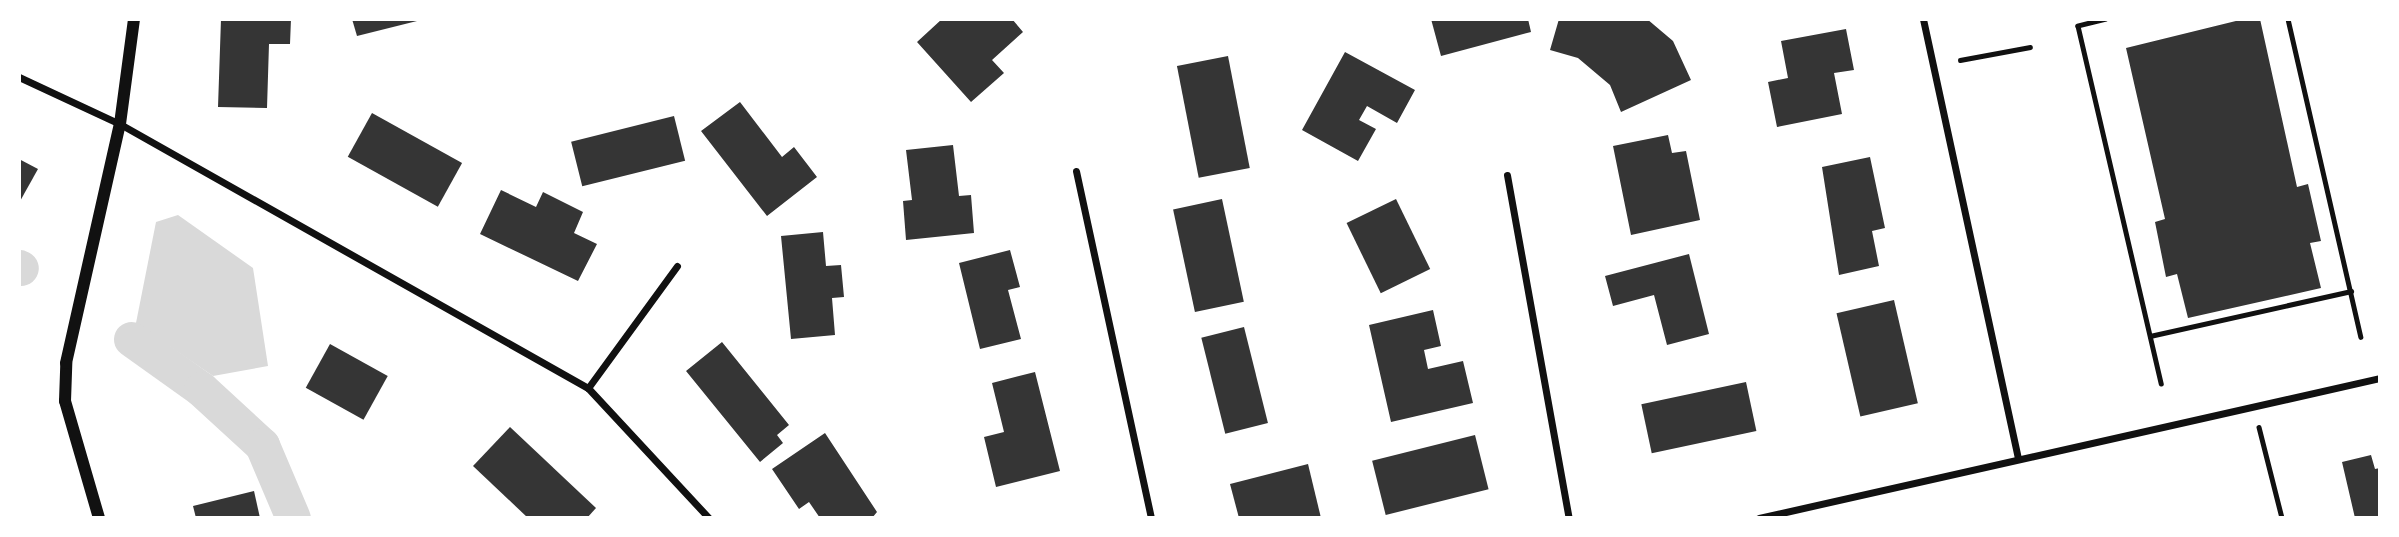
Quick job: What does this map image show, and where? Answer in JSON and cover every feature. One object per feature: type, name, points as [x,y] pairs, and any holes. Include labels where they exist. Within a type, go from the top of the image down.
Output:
[{"type":"street","points":[[99,518],[65,401],[66,363],[120,124],[134,19]]},
{"type":"street","points":[[1923,19],[2018,457]]},
{"type":"street","points":[[19,77],[120,124],[588,388],[707,517]]},
{"type":"street","points":[[1076,171],[1151,518]]},
{"type":"street","points":[[1507,175],[1569,518]]},
{"type":"street","points":[[588,388],[677,266]]},
{"type":"street","points":[[1759,518],[2018,457],[2380,378]]},
{"type":"path","points":[[2106,19],[2078,26],[2161,383]]},
{"type":"path","points":[[2288,19],[2361,337]]},
{"type":"path","points":[[1960,60],[2030,47]]},
{"type":"path","points":[[2150,336],[2351,291]]},
{"type":"path","points":[[2259,427],[2282,518]]},
{"type":"shaded area","points":[[178,215],[253,268],[268,366],[213,376],[136,323],[156,222]]},
{"type":"building","points":[[221,19],[291,19],[290,44],[269,44],[267,108],[218,107]]},
{"type":"building","points":[[352,19],[421,19],[421,20],[357,36]]},
{"type":"building","points":[[942,19],[1012,19],[1023,32],[992,60],[1004,73],[971,102],[917,42]]},
{"type":"building","points":[[1431,19],[1528,19],[1531,32],[1441,56]]},
{"type":"building","points":[[1559,19],[1647,19],[1673,41],[1691,80],[1621,112],[1610,85],[1578,58],[1550,50]]},
{"type":"building","points":[[2244,19],[2260,19],[2297,187],[2308,184],[2321,241],[2310,243],[2321,288],[2188,318],[2177,274],[2166,277],[2155,222],[2165,219],[2126,48]]},
{"type":"building","points":[[1846,29],[1854,70],[1834,73],[1842,114],[1777,127],[1768,82],[1788,78],[1781,41]]},
{"type":"building","points":[[1345,52],[1415,90],[1397,123],[1367,106],[1359,120],[1376,129],[1358,161],[1302,130]]},
{"type":"building","points":[[1228,56],[1250,168],[1199,178],[1177,66]]},
{"type":"building","points":[[740,102],[782,157],[794,147],[817,177],[767,216],[701,131]]},
{"type":"building","points":[[372,113],[462,163],[438,207],[348,157]]},
{"type":"building","points":[[674,116],[685,161],[582,186],[571,142]]},
{"type":"building","points":[[1668,135],[1672,153],[1686,151],[1700,220],[1631,235],[1613,146]]},
{"type":"building","points":[[953,145],[959,196],[971,195],[974,233],[906,240],[903,201],[912,200],[906,150]]},
{"type":"building","points":[[1870,157],[1885,228],[1872,231],[1879,266],[1839,275],[1822,167]]},
{"type":"building","points":[[19,159],[38,169],[19,203]]},
{"type":"building","points":[[501,190],[536,207],[543,192],[583,212],[574,233],[597,244],[578,281],[480,234]]},
{"type":"building","points":[[1222,199],[1244,302],[1195,312],[1173,209]]},
{"type":"building","points":[[1396,199],[1430,269],[1381,293],[1347,223]]},
{"type":"building","points":[[823,232],[826,266],[841,265],[844,297],[832,298],[835,335],[791,339],[781,236]]},
{"type":"building","points":[[1010,250],[1020,287],[1008,290],[1021,339],[980,349],[959,263]]},
{"type":"building","points":[[1689,254],[1709,334],[1667,345],[1654,295],[1613,306],[1605,276]]},
{"type":"building","points":[[1894,300],[1918,403],[1860,417],[1837,313]]},
{"type":"building","points":[[1433,310],[1441,346],[1424,350],[1428,369],[1463,361],[1473,403],[1391,422],[1369,325]]},
{"type":"building","points":[[1244,327],[1268,423],[1225,434],[1201,338]]},
{"type":"building","points":[[722,342],[789,425],[777,435],[783,443],[760,462],[686,371]]},
{"type":"building","points":[[330,344],[388,376],[363,420],[306,388]]},
{"type":"building","points":[[1035,372],[1060,471],[996,487],[984,437],[1004,432],[992,383]]},
{"type":"building","points":[[1746,382],[1756,431],[1652,453],[1641,404]]},
{"type":"building","points":[[510,427],[596,508],[587,518],[528,518],[473,466]]},
{"type":"building","points":[[825,433],[877,512],[872,518],[820,518],[809,502],[799,509],[772,469]]},
{"type":"building","points":[[1475,435],[1489,489],[1386,515],[1372,461]]},
{"type":"building","points":[[2371,455],[2375,469],[2380,468],[2380,518],[2355,518],[2342,462]]},
{"type":"building","points":[[1308,464],[1321,518],[1239,518],[1230,484]]},
{"type":"building","points":[[254,491],[260,518],[196,518],[193,506]]},
{"type":"waterway","points":[[131,339],[201,389],[262,445],[293,518]]}]
